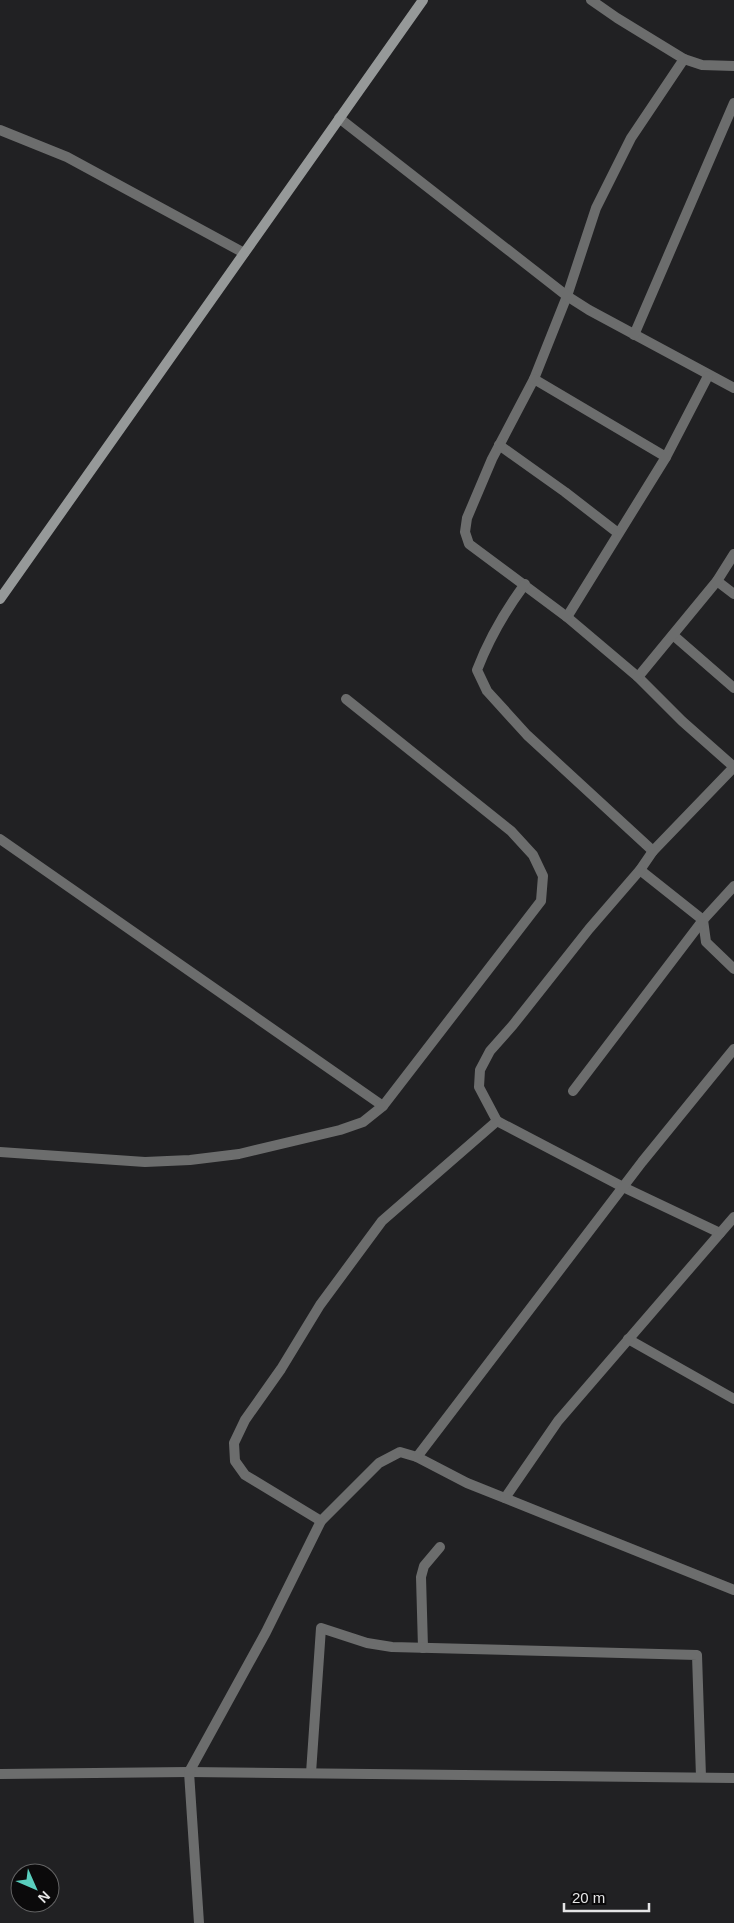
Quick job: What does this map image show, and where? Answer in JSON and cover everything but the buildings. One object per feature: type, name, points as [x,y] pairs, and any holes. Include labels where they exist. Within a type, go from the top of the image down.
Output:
[{"type":"street","points":[[0,599],[423,0]]},
{"type":"street","points":[[591,0],[684,59],[702,65],[734,66]]},
{"type":"street","points":[[684,59],[631,138],[596,208],[567,296],[534,379],[499,445],[467,518],[465,532],[469,544],[567,617],[638,678],[682,721],[734,767],[653,851],[640,870],[589,929],[490,1051],[480,1070],[479,1087],[497,1121],[623,1187],[720,1233]]},
{"type":"street","points":[[634,335],[734,103]]},
{"type":"street","points":[[339,118],[567,296],[708,376],[734,388]]},
{"type":"street","points":[[0,130],[67,157],[244,254]]},
{"type":"street","points":[[567,617],[666,457],[708,376]]},
{"type":"street","points":[[534,379],[666,457]]},
{"type":"street","points":[[499,445],[618,533]]},
{"type":"street","points":[[638,678],[717,581],[734,554]]},
{"type":"street","points":[[717,581],[734,594]]},
{"type":"street","points":[[525,584],[512,601],[485,648],[477,670],[487,691],[527,735],[653,851]]},
{"type":"street","points":[[672,635],[734,688]]},
{"type":"street","points":[[0,1152],[145,1162],[190,1160],[239,1154],[340,1130],[363,1122],[383,1106],[541,901],[543,876],[533,854],[511,832],[346,699]]},
{"type":"street","points":[[0,839],[383,1106]]},
{"type":"street","points":[[640,870],[703,920],[706,942],[734,969]]},
{"type":"street","points":[[573,1091],[703,920],[734,886]]},
{"type":"street","points":[[418,1457],[623,1187],[734,1049]]},
{"type":"street","points":[[321,1521],[245,1475],[234,1461],[234,1443],[245,1420],[281,1369],[320,1304],[382,1221],[497,1121]]},
{"type":"street","points":[[504,1498],[558,1421],[734,1217]]},
{"type":"street","points":[[628,1340],[734,1399]]},
{"type":"street","points":[[199,1923],[190,1772],[266,1632],[321,1521],[379,1463],[400,1452],[418,1457],[466,1483],[734,1590]]},
{"type":"street","points":[[423,1648],[421,1577],[424,1566],[440,1547]]},
{"type":"street","points":[[311,1773],[321,1628],[367,1643],[392,1647],[696,1655],[701,1778]]},
{"type":"street","points":[[0,1774],[190,1772],[734,1778]]}]
